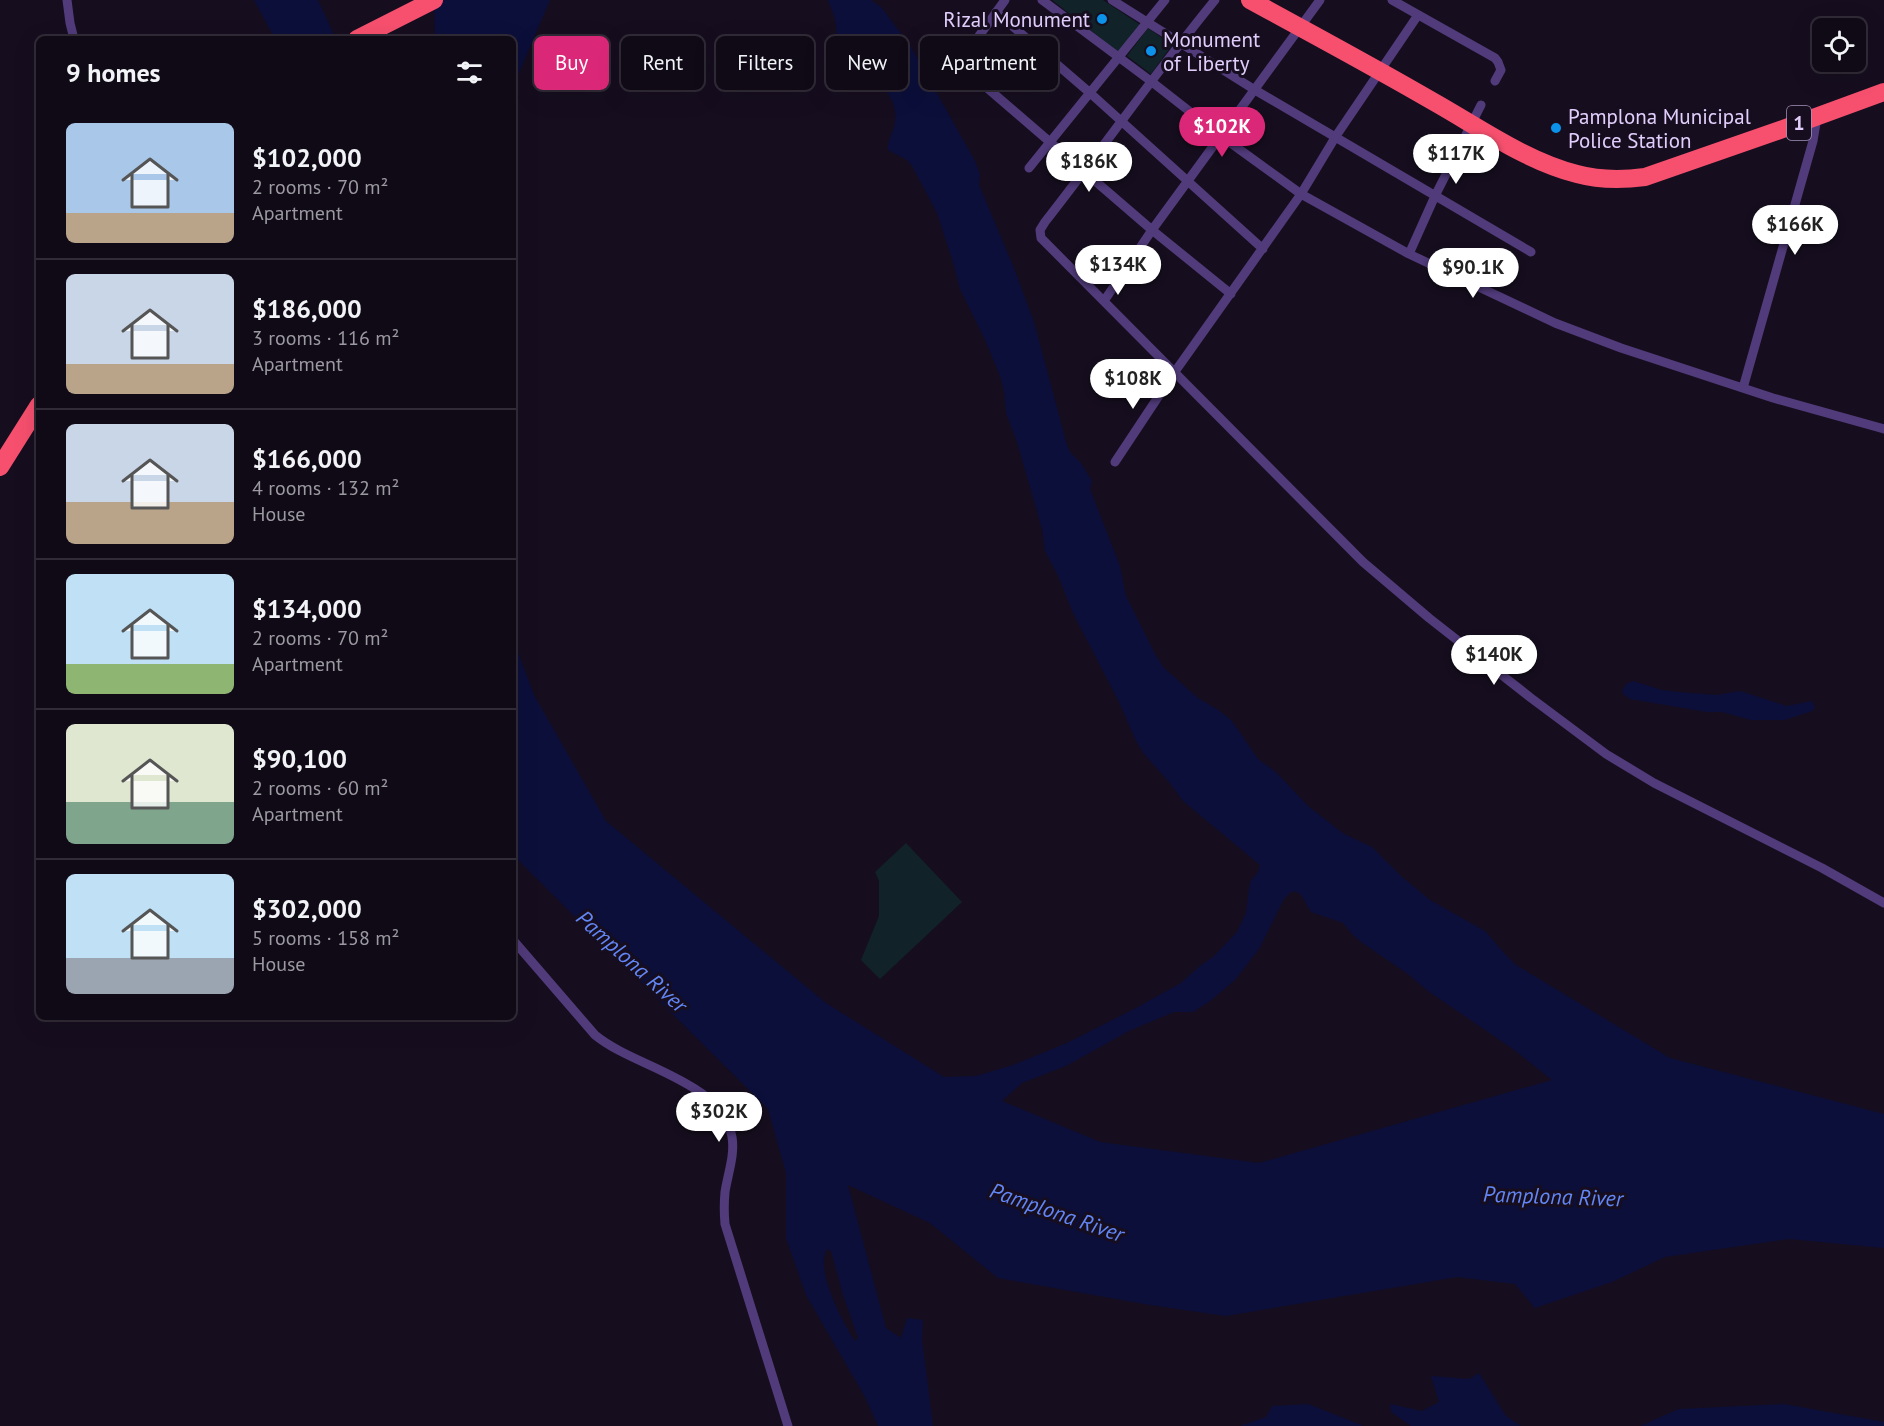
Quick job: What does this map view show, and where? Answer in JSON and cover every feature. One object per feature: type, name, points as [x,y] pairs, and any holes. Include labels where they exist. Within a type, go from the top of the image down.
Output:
[{"type":"highway","points":[[363,36],[434,0]]},
{"type":"highway","name":"1","points":[[1250,0],[1548,165],[1579,175],[1625,180],[1645,177],[1884,92]]},
{"type":"highway","points":[[0,467],[36,410]]},
{"type":"street","points":[[67,0],[73,36]]},
{"type":"street","points":[[1005,0],[963,57],[962,66],[1152,230],[1231,294]]},
{"type":"street","points":[[1041,0],[1301,194],[1409,254],[1555,323],[1621,348],[1773,398],[1884,429]]},
{"type":"street","points":[[1112,0],[1255,90],[1531,252]]},
{"type":"street","points":[[1029,168],[1165,0]]},
{"type":"street","points":[[1215,0],[1179,44],[1045,222],[1040,230],[1043,241],[1363,562],[1429,618],[1606,754],[1654,783],[1822,868],[1884,903]]},
{"type":"street","points":[[1104,301],[1152,230],[1320,0]]},
{"type":"street","points":[[1392,0],[1495,58],[1501,70],[1495,81]]},
{"type":"street","points":[[996,12],[1089,92],[1263,249]]},
{"type":"street","points":[[1115,462],[1174,373],[1301,194],[1336,136],[1418,15]]},
{"type":"street","points":[[1409,254],[1481,105]]},
{"type":"street","points":[[1743,388],[1813,141],[1817,117]]},
{"type":"street","points":[[516,943],[595,1035],[623,1054],[689,1085],[710,1100],[728,1123],[733,1150],[724,1200],[725,1224],[788,1426]]},
{"type":"shaded area","points":[[1052,0],[1103,0],[1142,26],[1118,52]]},
{"type":"shaded area","points":[[1148,28],[1172,45],[1151,74],[1127,56]]},
{"type":"shaded area","points":[[906,843],[962,902],[880,979],[861,960],[879,916],[879,881],[875,872]]},
{"type":"water","points":[[254,0],[318,0],[335,36],[273,36]]},
{"type":"water","points":[[434,0],[550,0],[516,80],[516,36],[435,36]]},
{"type":"water","points":[[828,0],[871,0],[882,8],[903,36],[837,36],[835,19]]},
{"type":"water","name":"Pamplona River","points":[[908,43],[920,63],[920,90],[935,90],[975,161],[980,174],[979,185],[1034,322],[1067,445],[1092,481],[1090,489],[1120,566],[1126,596],[1164,668],[1198,698],[1232,721],[1258,759],[1276,772],[1308,806],[1344,834],[1372,847],[1401,876],[1430,900],[1485,931],[1516,965],[1670,1058],[1884,1114],[1884,1248],[1789,1239],[1665,1257],[1612,1282],[1535,1308],[1515,1284],[1457,1277],[1226,1316],[998,1278],[930,1223],[848,1185],[886,1328],[901,1338],[907,1318],[923,1320],[922,1339],[933,1426],[878,1426],[865,1397],[806,1295],[786,1238],[786,1173],[768,1109],[516,858],[516,647],[534,695],[606,821],[826,1003],[944,1077],[976,1076],[1013,1065],[1067,1043],[1181,983],[1213,957],[1237,932],[1246,913],[1250,882],[1258,872],[1260,865],[1183,801],[1144,754],[1073,613],[1045,551],[1042,529],[1017,442],[1006,413],[1000,376],[960,289],[937,213],[912,166],[907,160],[888,150],[895,114],[888,94],[884,90],[908,90]],"holes":[[[1292,891],[1301,895],[1311,912],[1343,923],[1361,942],[1513,1049],[1552,1080],[1259,1163],[1100,1142],[1002,1101],[1022,1083],[1066,1066],[1129,1031],[1174,1012],[1193,1012],[1209,1002],[1235,980],[1259,949],[1284,899]],[[827,1249],[831,1251],[858,1338],[855,1341],[837,1309],[827,1282],[824,1269]]]},
{"type":"water","points":[[1633,681],[1662,690],[1678,692],[1717,695],[1740,691],[1787,706],[1812,701],[1815,708],[1785,720],[1751,720],[1722,712],[1707,712],[1630,699],[1622,691],[1626,684]]},
{"type":"water","points":[[1479,1373],[1506,1416],[1521,1426],[1411,1426],[1391,1412],[1390,1404],[1422,1411],[1439,1402],[1431,1376],[1469,1379]]},
{"type":"water","points":[[1308,1404],[1364,1426],[1240,1426],[1266,1417],[1272,1406]]},
{"type":"water","points":[[1784,1404],[1884,1422],[1884,1426],[1640,1426],[1679,1409]]},
{"type":"place","name":"Rizal Monument","points":[[1102,19]]},
{"type":"place","name":"Monument of Liberty","points":[[1151,51]]},
{"type":"place","name":"Pamplona Municipal Police Station","points":[[1556,128]]}]
